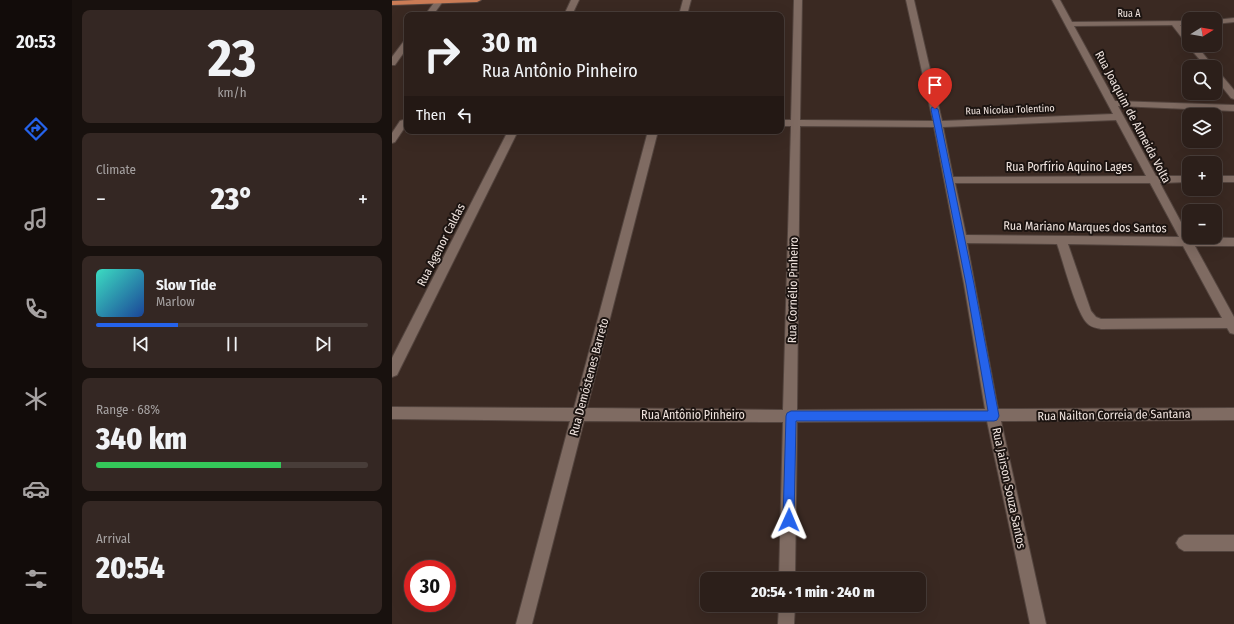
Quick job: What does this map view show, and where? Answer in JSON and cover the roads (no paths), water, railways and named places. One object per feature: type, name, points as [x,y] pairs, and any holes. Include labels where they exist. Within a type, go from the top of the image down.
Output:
[{"type":"main road","points":[[392,3],[477,0]]},
{"type":"street","points":[[570,12],[576,0]]},
{"type":"street","points":[[684,12],[687,0]]},
{"type":"street","name":"Rua Cornélio Pinheiro","points":[[787,572],[798,0]]},
{"type":"street","name":"Rua Jairson Souza Santos","points":[[910,0],[938,124],[994,416],[1038,624]]},
{"type":"street","name":"Rua Joaquim de Almeida Volta","points":[[1056,0],[1182,234]]},
{"type":"street","points":[[431,12],[440,1]]},
{"type":"street","points":[[1222,21],[1234,20]]},
{"type":"street","points":[[1174,23],[1182,33]]},
{"type":"street","name":"Rua A","points":[[1069,24],[1182,23]]},
{"type":"street","points":[[392,63],[404,47]]},
{"type":"street","points":[[1198,52],[1204,60]]},
{"type":"street","points":[[1222,81],[1234,96]]},
{"type":"street","points":[[1111,103],[1234,108]]},
{"type":"street","name":"Rua Nicolau Tolentino","points":[[784,123],[938,124],[1119,117]]},
{"type":"street","points":[[392,123],[404,123]]},
{"type":"street","points":[[392,140],[404,124]]},
{"type":"street","name":"Rua Agenor Caldas","points":[[392,371],[511,134]]},
{"type":"street","name":"Rua Demóstenes Barreto","points":[[524,624],[653,134]]},
{"type":"street","name":"Rua Porfírio Aquino Lages","points":[[948,180],[1182,179]]},
{"type":"street","points":[[1222,179],[1234,179]]},
{"type":"street","name":"Rua Mariano Marques dos Santos","points":[[961,239],[1182,241]]},
{"type":"street","points":[[1061,240],[1086,313],[1092,321],[1100,324],[1233,325]]},
{"type":"street","name":"Rua Mariano Marques dos Santos","points":[[1222,242],[1234,242]]},
{"type":"street","name":"Rua Joaquim de Almeida Volta","points":[[1188,244],[1233,325]]},
{"type":"street","name":"Rua Antônio Pinheiro","points":[[392,413],[994,416]]},
{"type":"street","name":"Rua Nailton Correia de Santana","points":[[994,416],[1234,414]]},
{"type":"street","points":[[1184,543],[1234,543]]},
{"type":"street","points":[[786,624],[787,612]]}]
